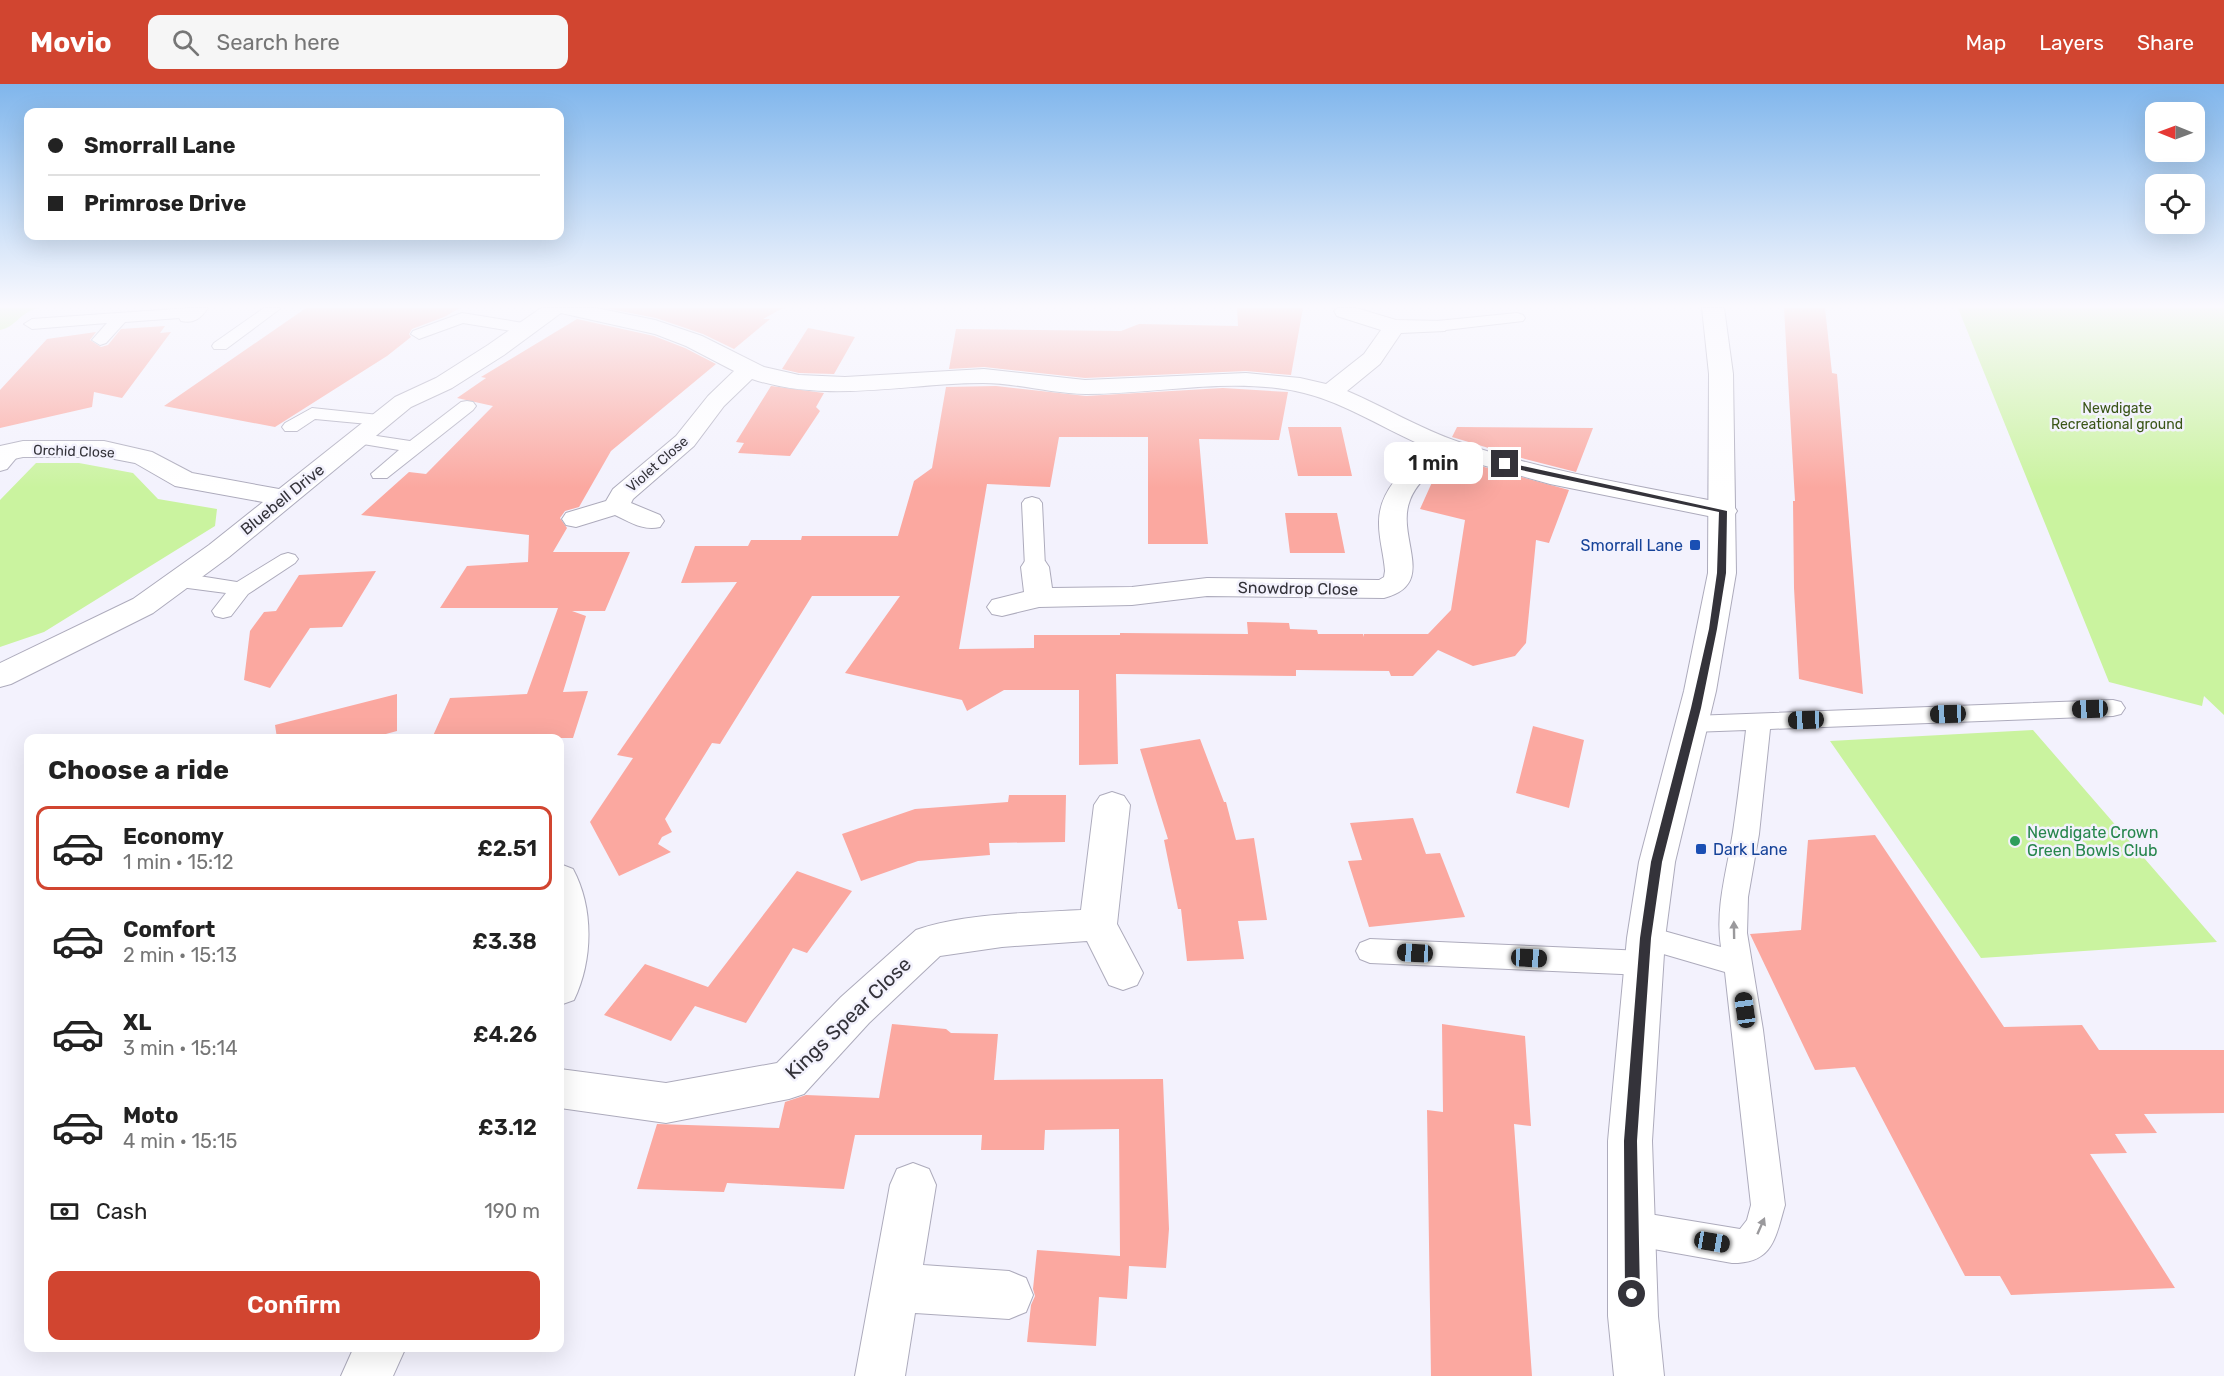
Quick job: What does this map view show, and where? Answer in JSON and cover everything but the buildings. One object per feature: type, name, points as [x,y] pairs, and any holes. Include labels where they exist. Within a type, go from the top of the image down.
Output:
[{"type":"street","name":"Bluebell Drive","points":[[0,676],[143,606],[180,580],[403,402],[444,383],[467,368]]},
{"type":"street","points":[[745,368],[770,378],[824,384],[992,376],[1083,387],[1217,381],[1269,382],[1331,392],[1446,446],[1505,464],[1723,511]]},
{"type":"street","points":[[1331,392],[1360,368]]},
{"type":"street","points":[[1639,1376],[1633,1316],[1630,1141],[1645,950],[1657,862],[1692,724],[1713,629],[1722,573],[1720,368]]},
{"type":"street","name":"Violet Close","points":[[616,506],[622,495],[686,441],[716,401],[748,370]]},
{"type":"street","name":"Snowdrop Close","points":[[1002,607],[1039,598],[1132,596],[1207,587],[1384,589],[1395,583],[1399,572],[1391,521],[1395,502],[1411,478],[1446,446]]},
{"type":"street","name":"Orchid Close","points":[[4,457],[23,449],[104,449],[143,457],[184,480],[284,498]]},
{"type":"street","name":"Violet Close","points":[[576,519],[616,506],[650,521]]},
{"type":"street","points":[[1035,567],[1039,598]]},
{"type":"street","points":[[1112,805],[1098,924],[1123,973]]},
{"type":"street","points":[[564,892],[568,906],[570,931],[564,965]]},
{"type":"street","name":"Kings Spear Close","points":[[564,1089],[666,1102],[789,1080],[855,1010],[930,941],[1002,931],[1098,924]]},
{"type":"street","points":[[880,1376],[913,1185]]},
{"type":"street","points":[[897,1288],[1009,1295]]},
{"type":"street","points":[[366,1376],[378,1352]]},
{"type":"lane","points":[[380,474],[467,405]]},
{"type":"lane","points":[[291,427],[312,413],[379,420]]},
{"type":"lane","points":[[357,438],[414,447]]},
{"type":"lane","points":[[1032,502],[1035,567]]},
{"type":"lane","points":[[223,611],[241,589],[288,559]]},
{"type":"lane","points":[[180,580],[241,589]]},
{"type":"lane","points":[[1692,724],[2113,708]]},
{"type":"lane","points":[[1631,1228],[1732,1246],[1749,1246],[1761,1229],[1768,1205],[1733,933],[1734,897],[1746,834],[1759,722]]},
{"type":"lane","points":[[1370,951],[1645,950],[1738,964]]},
{"type":"green space","name":"Newdigate Recreational ground","points":[[1982,368],[2224,368],[2224,715],[2204,696],[2202,706],[2109,682]]},
{"type":"green space","points":[[36,463],[79,463],[133,473],[158,499],[217,509],[215,526],[44,632],[0,647],[0,500]]},
{"type":"green space","name":"Newdigate Crown Green Bowls Club","points":[[2033,730],[2217,942],[1981,958],[1830,741]]},
{"type":"place","name":"Smorrall Lane","points":[[1695,545]]},
{"type":"place","name":"Newdigate Crown Green Bowls Club","points":[[2015,841]]},
{"type":"place","name":"Dark Lane","points":[[1701,849]]},
{"type":"route","points":[[1505,464],[1723,511],[1722,573],[1713,629],[1696,708],[1657,862],[1646,938],[1630,1141],[1632,1294]]}]
